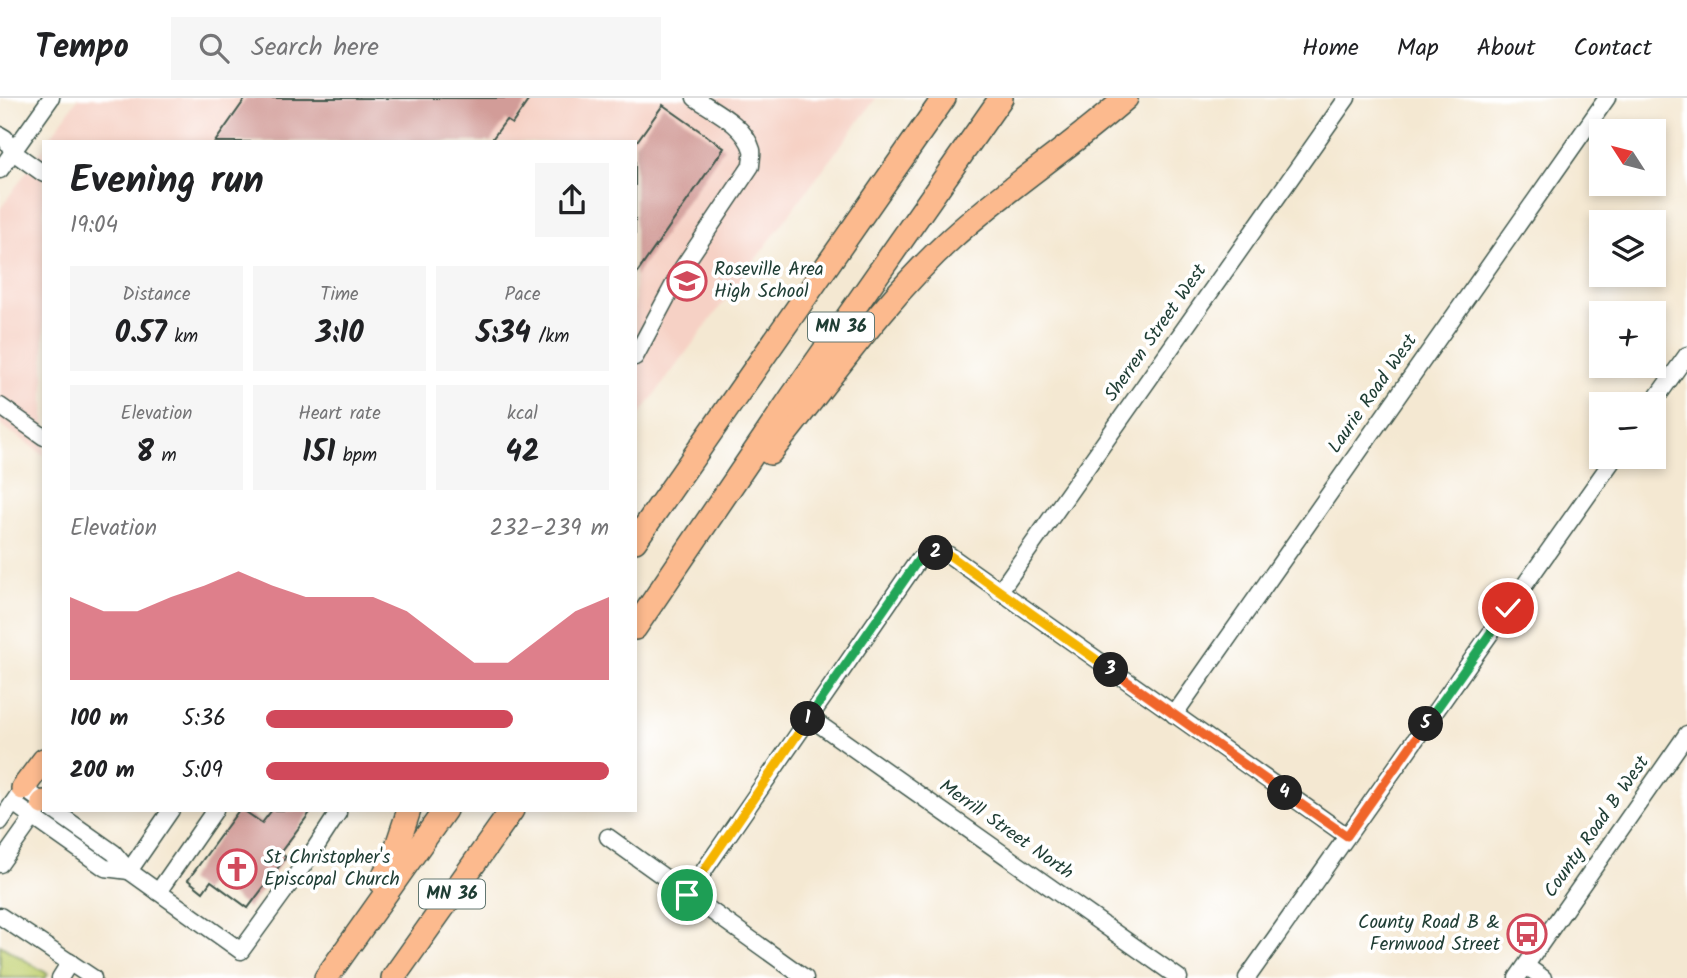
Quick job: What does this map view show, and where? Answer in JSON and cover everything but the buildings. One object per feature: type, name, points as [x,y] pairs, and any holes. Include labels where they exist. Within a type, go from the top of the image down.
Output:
[{"type":"highway","name":"MN 36","points":[[637,538],[942,98]]},
{"type":"highway","name":"MN 36","points":[[637,625],[791,398],[1001,98]]},
{"type":"highway","points":[[683,558],[918,272],[993,202],[1126,98]]},
{"type":"highway","points":[[637,533],[655,514]]},
{"type":"highway","points":[[18,796],[42,763]]},
{"type":"highway","points":[[332,970],[384,875],[408,812]]},
{"type":"highway","name":"MN 36","points":[[332,970],[444,812]]},
{"type":"highway","name":"MN 36","points":[[393,978],[511,812]]},
{"type":"street","points":[[0,170],[51,98]]},
{"type":"street","points":[[637,353],[683,267],[751,166],[753,151],[744,136],[730,121],[695,98]]},
{"type":"street","name":"Sherren Street West","points":[[999,592],[1347,98]]},
{"type":"street","name":"Laurie Road West","points":[[1174,715],[1607,98]]},
{"type":"street","points":[[0,135],[5,138],[13,152],[42,173]]},
{"type":"street","points":[[1661,392],[1687,355]]},
{"type":"street","points":[[0,406],[42,436]]},
{"type":"street","points":[[1247,978],[1607,469]]},
{"type":"street","points":[[687,895],[919,559],[939,552],[949,555],[1347,836]]},
{"type":"street","name":"Merrill Street North","points":[[809,717],[1179,978]]},
{"type":"street","name":"County Road B West","points":[[1521,972],[1687,734]]},
{"type":"street","points":[[0,822],[18,796],[41,806],[0,864]]},
{"type":"street","points":[[47,812],[105,868],[129,872]]},
{"type":"street","points":[[56,812],[114,853],[129,872],[241,951],[310,856],[338,812]]},
{"type":"street","points":[[129,872],[170,812]]},
{"type":"street","points":[[158,892],[214,812]]},
{"type":"street","points":[[608,837],[804,978]]},
{"type":"street","points":[[0,916],[93,978]]},
{"type":"street","points":[[60,978],[71,962]]},
{"type":"street","points":[[1521,972],[1543,978]]},
{"type":"shaded area","name":"Roseville Area High School","points":[[78,98],[876,98],[637,418],[637,140],[48,140]]},
{"type":"shaded area","points":[[42,150],[42,454],[0,424],[0,209]]},
{"type":"green space","points":[[0,945],[48,974],[45,978],[0,978]]},
{"type":"place","name":"Roseville Area High School","points":[[687,281]]},
{"type":"place","name":"St Christopher's Episcopal Church","points":[[237,869]]},
{"type":"place","name":"County Road B & Fernwood Street","points":[[1527,934]]},
{"type":"route","points":[[687,895],[919,559],[939,552],[949,555],[1347,836],[1508,608]]}]
